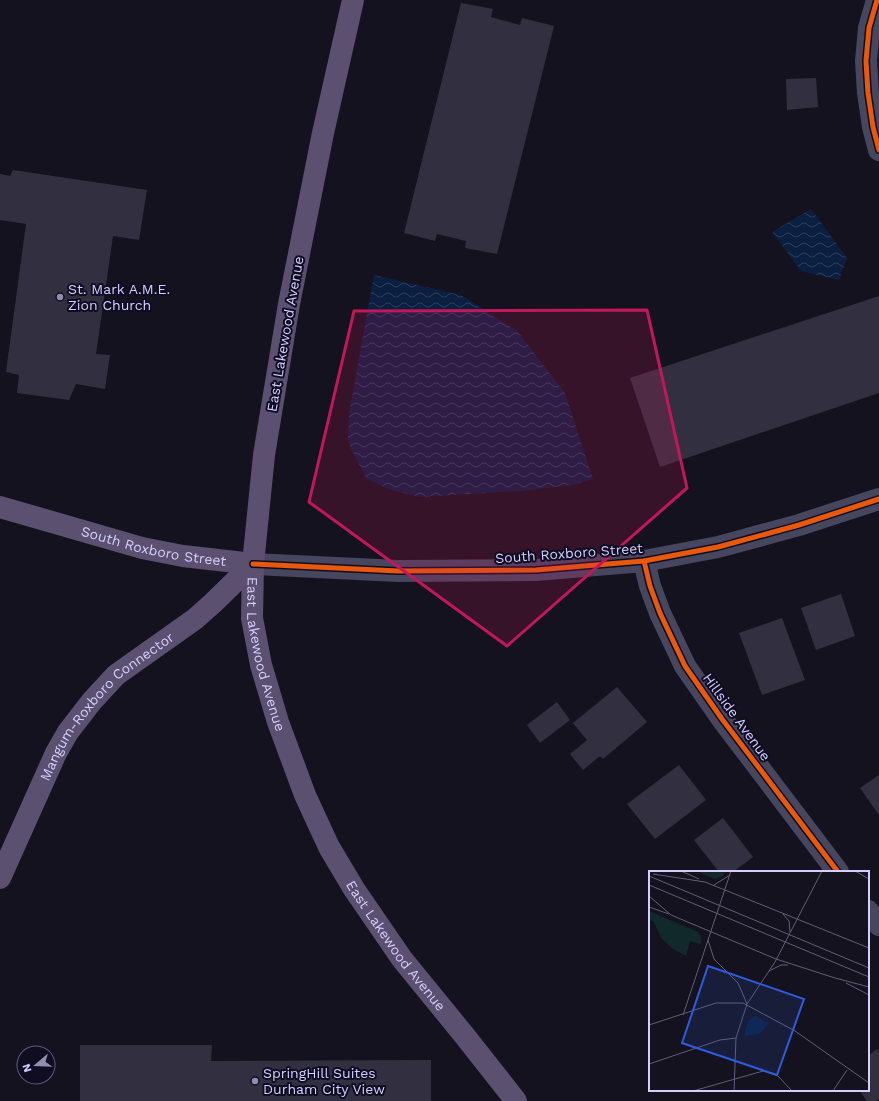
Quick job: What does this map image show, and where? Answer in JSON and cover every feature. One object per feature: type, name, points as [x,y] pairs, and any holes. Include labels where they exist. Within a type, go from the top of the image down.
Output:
[{"type":"main road","name":"East Lakewood Avenue","points":[[353,0],[323,133],[289,304],[264,454],[253,564],[252,618],[261,665],[278,722],[305,795],[329,847],[354,889],[402,959],[516,1101]]},
{"type":"main road","name":"South Roxboro Street","points":[[0,507],[142,548],[183,556],[253,564]]},
{"type":"main road","name":"Mangum-Roxboro Connector","points":[[0,878],[56,753],[68,732],[92,701],[116,675],[195,619],[214,603],[253,564]]},
{"type":"street","points":[[877,0],[869,28],[866,61],[868,94],[873,127],[879,150]]},
{"type":"street","name":"South Roxboro Street","points":[[253,564],[398,571],[536,570],[644,561],[718,547],[799,525],[879,499]]},
{"type":"street","name":"Hillside Avenue","points":[[644,561],[650,586],[660,613],[685,666],[722,719],[837,871]]},
{"type":"street","points":[[869,912],[879,925]]},
{"type":"highlighted area","points":[[647,310],[687,488],[507,646],[309,502],[354,311]]},
{"type":"water","points":[[811,209],[847,258],[839,280],[801,271],[772,232]]},
{"type":"water","points":[[374,275],[461,295],[517,331],[565,393],[593,479],[572,485],[519,491],[420,497],[391,490],[367,479],[351,449],[348,439],[349,414]]},
{"type":"building","points":[[461,3],[493,9],[491,17],[520,25],[522,18],[554,26],[497,254],[465,248],[466,241],[437,234],[435,241],[404,233]]},
{"type":"building","points":[[816,78],[818,107],[787,110],[786,79]]},
{"type":"building","name":"St. Mark A.M.E. Zion Church","points":[[13,170],[147,190],[139,240],[113,236],[96,354],[110,355],[105,389],[76,384],[69,400],[17,393],[19,375],[6,372],[26,224],[0,220],[0,174],[10,176]]},
{"type":"building","points":[[879,296],[879,393],[660,467],[630,378]]},
{"type":"building","points":[[841,594],[855,636],[816,650],[801,608]]},
{"type":"building","points":[[782,618],[805,680],[762,695],[739,633]]},
{"type":"building","points":[[617,687],[647,722],[603,759],[600,756],[583,770],[570,754],[587,740],[573,723]]},
{"type":"building","points":[[557,702],[570,720],[540,743],[527,725]]},
{"type":"building","points":[[679,765],[706,800],[655,839],[627,804]]},
{"type":"building","points":[[879,775],[879,815],[860,788]]},
{"type":"building","points":[[723,818],[753,857],[734,871],[718,871],[694,840]]},
{"type":"building","name":"SpringHill Suites Durham City View","points":[[80,1045],[212,1045],[211,1061],[431,1060],[431,1101],[80,1101]]},
{"type":"building","points":[[877,1049],[879,1052],[879,1099],[876,1101],[867,1101],[860,1091],[869,1091],[869,1055]]},
{"type":"cycle path","points":[[877,0],[869,28],[866,61],[868,93],[873,127],[879,150]]},
{"type":"cycle path","points":[[253,564],[398,571],[536,570],[644,561],[718,547],[799,525],[879,499]]},
{"type":"cycle path","points":[[644,561],[650,586],[660,613],[685,666],[722,719],[837,871]]},
{"type":"place","name":"St. Mark A.M.E. Zion Church","points":[[60,297]]},
{"type":"place","name":"SpringHill Suites Durham City View","points":[[255,1081]]}]
